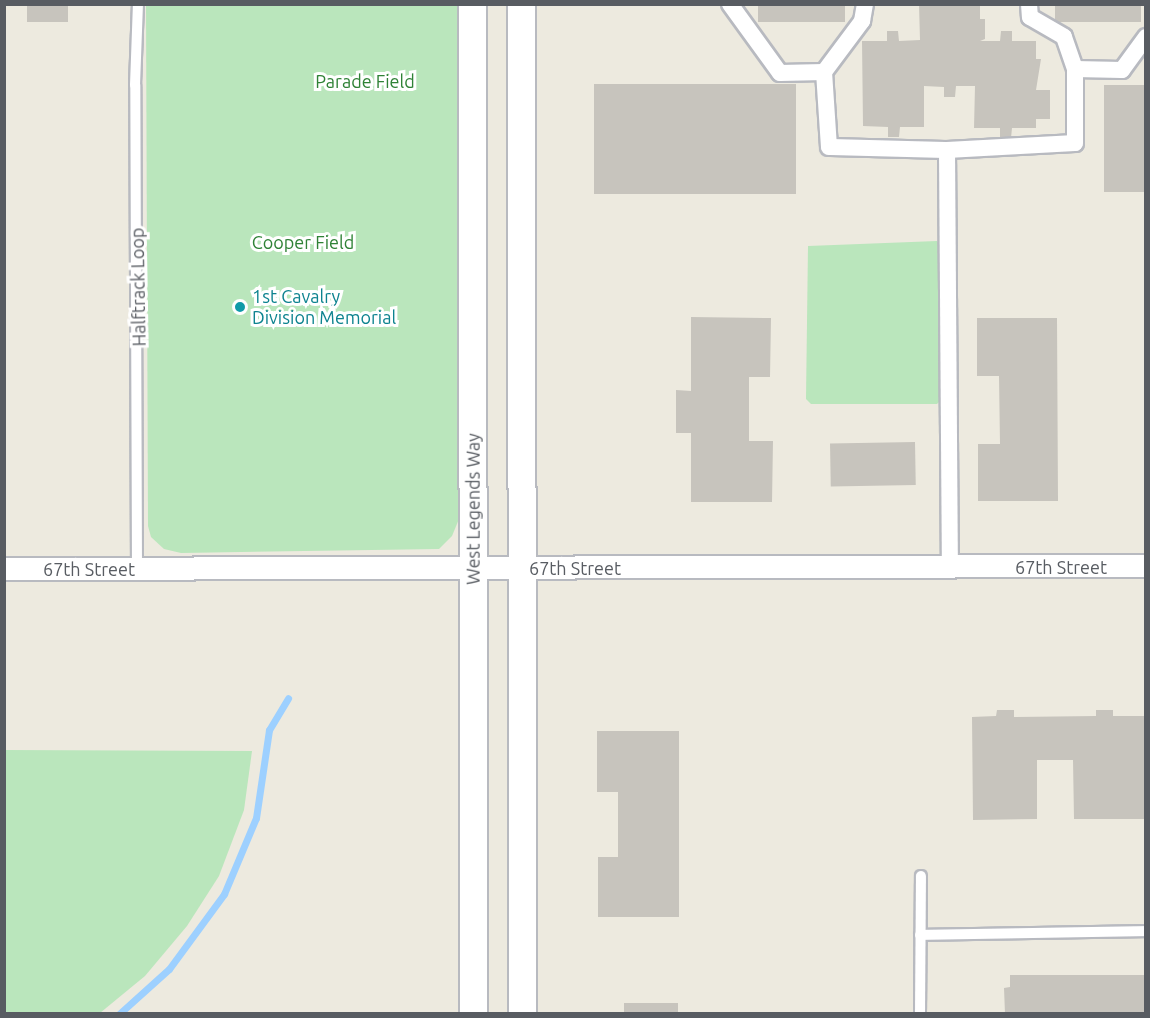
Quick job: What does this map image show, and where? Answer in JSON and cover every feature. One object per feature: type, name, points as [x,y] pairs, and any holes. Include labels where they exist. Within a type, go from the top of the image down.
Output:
[{"type":"street","name":"West Legends Way","points":[[472,4],[473,1014]]},
{"type":"street","points":[[521,4],[522,1014]]},
{"type":"street","points":[[730,4],[780,73],[824,72]]},
{"type":"street","points":[[865,4],[861,21],[824,72],[829,147],[947,150],[1075,143],[1075,69],[1064,37],[1030,17],[1029,4]]},
{"type":"street","points":[[1075,69],[1122,70],[1146,36]]},
{"type":"street","points":[[947,150],[950,567]]},
{"type":"street","name":"67th Street","points":[[4,569],[1146,566]]},
{"type":"lane","name":"Halftrack Loop","points":[[138,4],[135,85],[138,569]]},
{"type":"lane","points":[[920,1014],[921,876]]},
{"type":"lane","points":[[920,935],[1146,931]]},
{"type":"green space","name":"Cooper Field","points":[[146,5],[458,5],[459,519],[452,536],[439,549],[181,553],[164,549],[151,537],[148,526]]},
{"type":"green space","points":[[937,241],[941,245],[942,399],[937,404],[811,404],[806,399],[808,246]]},
{"type":"green space","points":[[5,750],[252,751],[244,810],[219,876],[187,926],[145,976],[100,1013],[5,1013]]},
{"type":"building","points":[[27,4],[68,4],[68,22],[27,22]]},
{"type":"building","points":[[919,4],[980,4],[980,19],[985,19],[985,39],[980,41],[1000,41],[1001,31],[1012,31],[1012,41],[1036,41],[1036,59],[1041,59],[1036,90],[1050,90],[1050,119],[1036,119],[1036,128],[1012,128],[1011,138],[1000,137],[1000,128],[974,128],[975,86],[956,86],[955,97],[944,97],[944,87],[924,86],[924,127],[900,127],[899,137],[888,137],[888,127],[863,126],[862,41],[887,41],[887,31],[898,31],[899,41],[920,40]]},
{"type":"building","points":[[1055,4],[1141,4],[1141,22],[1055,22]]},
{"type":"building","points":[[758,5],[845,5],[845,22],[758,22]]},
{"type":"building","points":[[594,84],[796,84],[796,194],[594,194]]},
{"type":"building","points":[[1104,85],[1146,85],[1146,192],[1104,192]]},
{"type":"building","points":[[691,317],[771,318],[770,377],[749,377],[749,441],[773,441],[772,502],[691,502],[691,433],[676,433],[676,390],[691,391]]},
{"type":"building","points":[[977,318],[1057,318],[1058,501],[978,501],[978,444],[1000,444],[999,376],[977,376]]},
{"type":"building","points":[[915,442],[916,485],[831,486],[830,443]]},
{"type":"building","points":[[997,710],[1014,710],[1014,717],[1096,716],[1096,710],[1113,710],[1113,716],[1146,716],[1146,819],[1074,819],[1073,760],[1037,760],[1037,819],[973,820],[972,717],[996,716]]},
{"type":"building","points":[[597,731],[679,731],[679,917],[598,917],[598,857],[618,857],[618,792],[597,792]]},
{"type":"building","points":[[1010,975],[1146,975],[1146,1014],[1005,1014],[1004,988],[1010,987]]},
{"type":"building","points":[[624,1003],[678,1003],[678,1014],[624,1014]]},
{"type":"waterway","points":[[119,1014],[169,969],[224,894],[256,818],[269,730],[288,698]]},
{"type":"place","name":"1st Cavalry Division Memorial","points":[[240,307]]},
{"type":"park label","name":"Parade Field","points":[[365,81]]}]
